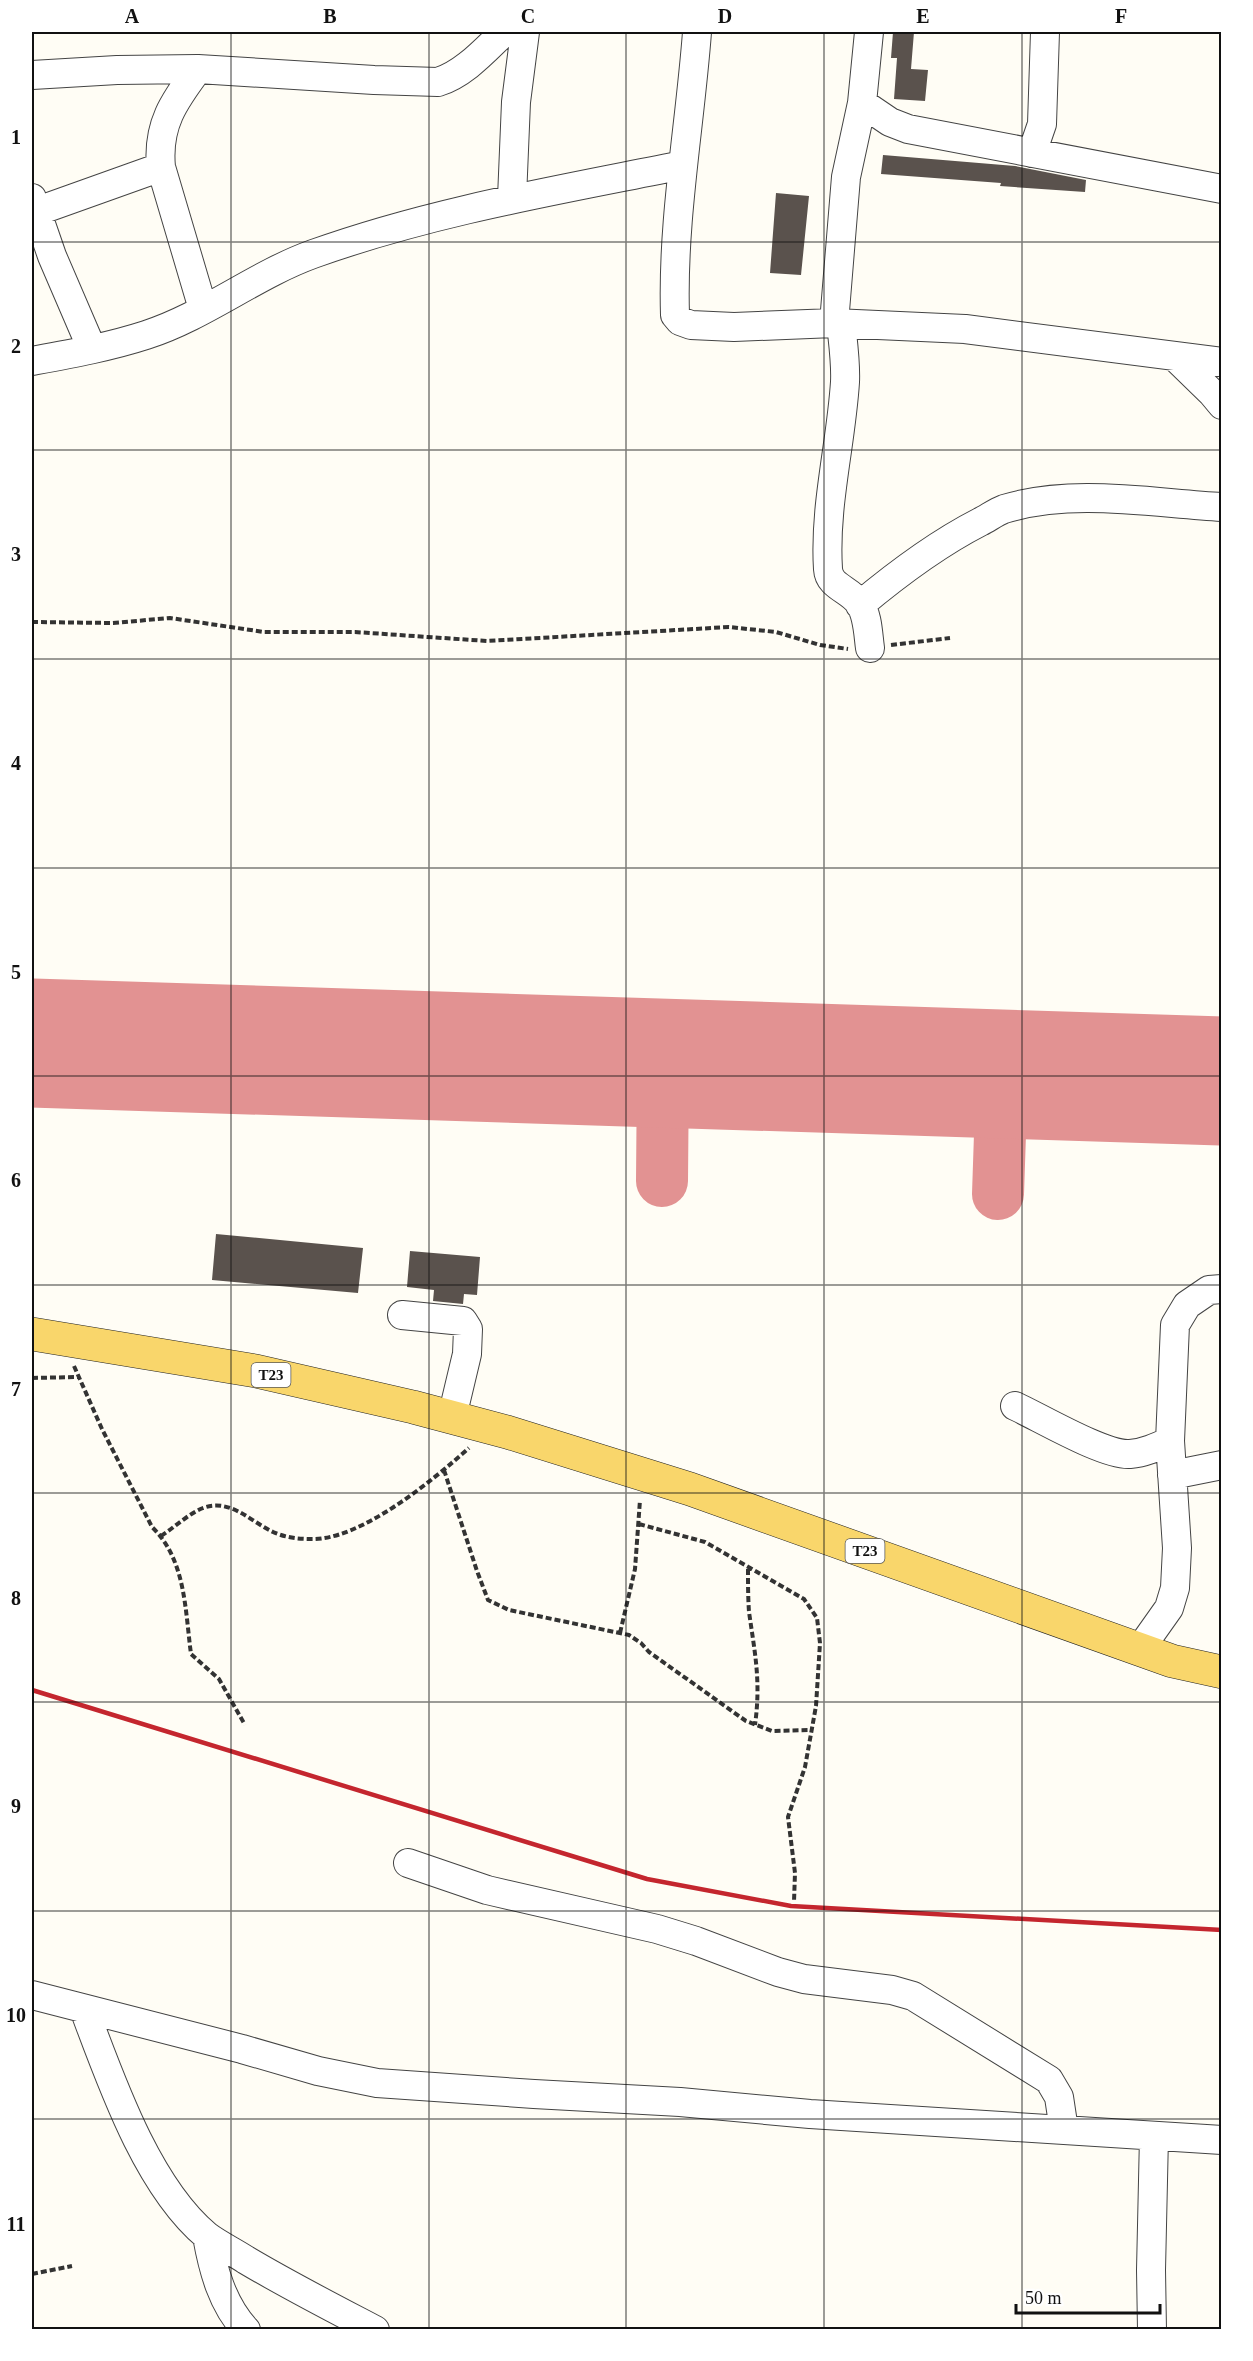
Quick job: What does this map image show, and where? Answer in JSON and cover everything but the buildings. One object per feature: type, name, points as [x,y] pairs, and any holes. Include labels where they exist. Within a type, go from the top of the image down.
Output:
[{"type":"main road","name":"T23","points":[[32,1334],[256,1371],[492,1428],[638,1473],[816,1533],[1172,1660],[1221,1672]]},
{"type":"street","points":[[32,75],[117,70],[198,69],[438,82],[448,79],[464,68],[504,32]]},
{"type":"street","points":[[512,198],[516,102],[525,32]]},
{"type":"street","points":[[698,32],[683,165],[674,275],[675,315],[680,321],[691,325],[734,327],[838,323],[965,329],[1221,362]]},
{"type":"street","points":[[869,32],[862,103],[846,177],[838,323],[845,381],[827,521],[828,571],[832,583],[851,593],[860,605],[870,648]]},
{"type":"street","points":[[1032,153],[1042,124],[1045,32]]},
{"type":"street","points":[[198,69],[177,97],[161,134],[159,148],[161,167],[203,309]]},
{"type":"street","points":[[862,103],[899,126],[1221,189]]},
{"type":"street","points":[[32,361],[147,335],[311,255],[378,233],[512,198],[683,165]]},
{"type":"street","points":[[92,349],[33,205],[161,167]]},
{"type":"street","points":[[1174,356],[1212,393],[1221,405]]},
{"type":"street","points":[[860,605],[910,565],[961,531],[1003,510],[1053,500],[1114,499],[1221,507]]},
{"type":"street","points":[[1140,1649],[1169,1608],[1175,1588],[1177,1548],[1170,1441],[1176,1326],[1187,1305],[1209,1290],[1221,1289]]},
{"type":"street","points":[[402,1315],[463,1321],[468,1329],[467,1354],[452,1417]]},
{"type":"street","points":[[1015,1406],[1118,1454],[1139,1453],[1170,1441]]},
{"type":"street","points":[[1172,1475],[1221,1465]]},
{"type":"street","points":[[408,1863],[488,1890],[657,1929],[804,1979],[892,1990],[913,1996],[1048,2079],[1059,2097],[1065,2130]]},
{"type":"street","points":[[32,1995],[318,2071],[377,2083],[1221,2140]]},
{"type":"street","points":[[84,2009],[141,2147],[176,2202],[207,2236],[297,2290],[375,2330]]},
{"type":"street","points":[[1152,2330],[1154,2136]]},
{"type":"street","points":[[207,2236],[213,2266],[224,2297],[237,2320],[246,2330]]},
{"type":"path","points":[[32,622],[113,623],[170,618],[264,632],[355,632],[487,641],[729,627],[776,632],[837,648],[870,648],[950,638]]},
{"type":"path","points":[[63,1340],[109,1445],[152,1527],[161,1536],[180,1575],[188,1617],[191,1654],[219,1679],[245,1725]]},
{"type":"path","points":[[32,1378],[79,1377]]},
{"type":"path","points":[[161,1536],[190,1515],[214,1505],[229,1507],[273,1532],[288,1537],[326,1538],[373,1519],[444,1470],[492,1428]]},
{"type":"path","points":[[444,1470],[488,1600],[508,1610],[621,1632],[641,1643],[649,1652],[755,1725],[772,1731],[812,1730]]},
{"type":"path","points":[[621,1632],[636,1569],[641,1507],[638,1473]]},
{"type":"path","points":[[639,1524],[705,1542],[804,1599],[817,1618],[820,1643],[812,1730],[805,1767],[788,1817],[795,1873],[794,1902]]},
{"type":"path","points":[[748,1568],[749,1610],[759,1677],[755,1725]]},
{"type":"path","points":[[32,2274],[72,2266]]},
{"type":"taxiway","points":[[662,1181],[663,1063]]},
{"type":"taxiway","points":[[998,1194],[1002,1074]]},
{"type":"runway","points":[[32,1043],[1222,1081]]},
{"type":"railway","points":[[32,1690],[647,1879],[791,1906],[1222,1930]]}]
